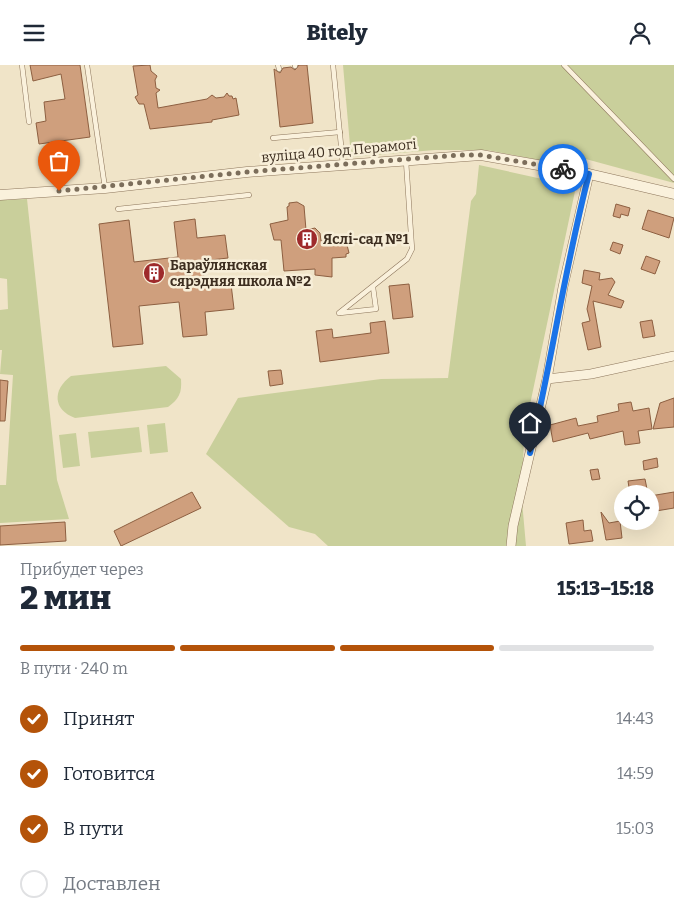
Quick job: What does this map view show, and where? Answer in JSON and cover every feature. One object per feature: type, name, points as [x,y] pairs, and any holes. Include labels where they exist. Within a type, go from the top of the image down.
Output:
[{"type":"street","name":"вуліца 40 год Перамогі","points":[[0,195],[105,188],[242,173],[406,159],[481,155],[589,174],[674,194]]},
{"type":"street","points":[[511,546],[513,526],[547,379],[563,287],[589,174]]},
{"type":"street","points":[[547,379],[591,374],[674,356]]},
{"type":"lane","points":[[22,65],[29,122]]},
{"type":"lane","points":[[87,65],[105,188]]},
{"type":"lane","points":[[333,65],[343,165]]},
{"type":"lane","points":[[564,65],[674,179]]},
{"type":"lane","points":[[273,138],[340,132]]},
{"type":"lane","points":[[373,287],[376,309],[339,313],[406,259],[412,249],[406,159]]},
{"type":"lane","points":[[118,209],[249,195]]},
{"type":"green space","points":[[343,65],[674,65],[674,183],[582,158],[524,433],[522,501],[526,546],[328,546],[315,534],[289,527],[206,454],[238,398],[381,379],[448,378],[471,201],[476,194],[479,165],[565,184],[569,166],[487,150],[435,150],[351,157]]},
{"type":"green space","points":[[27,199],[57,480],[69,519],[0,523],[0,485],[6,485],[13,375],[0,374],[2,350],[0,350],[0,310],[8,309],[7,279],[0,278],[0,200]]},
{"type":"green space","points":[[166,366],[181,379],[179,395],[168,407],[75,418],[62,410],[59,405],[58,393],[65,381],[71,376]]},
{"type":"green space","points":[[165,423],[168,452],[150,454],[147,425]]},
{"type":"green space","points":[[139,427],[142,452],[91,458],[88,432]]},
{"type":"green space","points":[[76,433],[80,466],[63,468],[59,435]]},
{"type":"building","points":[[30,65],[80,65],[90,137],[39,144],[36,123],[46,121],[44,102],[65,99],[61,74],[33,81]]},
{"type":"building","points":[[150,65],[151,71],[157,76],[155,80],[156,88],[160,90],[156,93],[158,108],[207,99],[212,95],[216,98],[224,97],[227,93],[233,99],[236,98],[239,115],[212,120],[212,122],[150,129],[144,104],[139,104],[135,97],[138,95],[133,66]]},
{"type":"building","points":[[299,65],[307,65],[313,123],[280,127],[274,69],[280,73],[283,68],[291,67],[295,70]]},
{"type":"building","name":"Яслі-сад №1","points":[[297,202],[304,206],[306,230],[315,228],[320,233],[321,241],[346,241],[349,253],[346,254],[346,257],[332,258],[332,277],[315,275],[315,269],[284,271],[281,240],[274,240],[270,224],[288,220],[287,207],[289,203]]},
{"type":"building","points":[[616,204],[630,208],[628,216],[621,214],[620,218],[613,216]]},
{"type":"building","points":[[648,210],[674,218],[669,238],[642,229]]},
{"type":"building","name":"Бараўлянская сярэдняя школа №2","points":[[195,219],[197,238],[225,235],[228,258],[202,261],[205,287],[231,284],[234,309],[205,312],[207,335],[183,337],[179,302],[139,306],[143,344],[113,347],[99,224],[129,220],[134,262],[178,257],[174,222]]},
{"type":"building","points":[[613,242],[623,245],[620,254],[610,250]]},
{"type":"building","points":[[646,256],[660,261],[655,274],[641,269]]},
{"type":"building","points":[[584,270],[600,273],[599,280],[612,278],[615,282],[608,295],[624,301],[621,308],[593,301],[601,347],[588,350],[582,323],[590,321],[587,309],[592,286],[582,283]]},
{"type":"building","points":[[409,284],[413,317],[393,319],[389,286]]},
{"type":"building","points":[[652,320],[655,336],[643,338],[640,322]]},
{"type":"building","points":[[385,321],[389,353],[320,362],[316,331],[332,329],[333,338],[371,333],[370,323]]},
{"type":"building","points":[[281,370],[283,384],[270,386],[268,371]]},
{"type":"building","points":[[0,380],[8,381],[5,421],[0,421]]},
{"type":"building","points":[[674,398],[674,427],[653,429],[660,403]]},
{"type":"building","points":[[631,402],[633,411],[649,408],[652,429],[638,431],[640,443],[625,445],[623,431],[590,439],[588,433],[553,442],[550,425],[576,418],[578,426],[598,422],[597,416],[619,411],[618,404]]},
{"type":"building","points":[[657,458],[658,467],[644,470],[643,461]]},
{"type":"building","points":[[598,469],[600,479],[592,480],[590,470]]},
{"type":"building","points":[[645,479],[646,485],[629,485],[628,481]]},
{"type":"building","points":[[192,492],[201,508],[121,546],[114,531]]},
{"type":"building","points":[[674,492],[674,508],[659,510],[659,494]]},
{"type":"building","points":[[601,512],[609,523],[614,522],[614,530],[621,530],[622,538],[606,540]]},
{"type":"building","points":[[583,520],[584,531],[591,530],[593,541],[569,544],[566,523]]},
{"type":"building","points":[[65,522],[66,541],[0,545],[0,526]]},
{"type":"way so far","points":[[59,191],[105,188],[247,172],[459,155],[505,158],[563,169]]},
{"type":"place","name":"Яслі-сад №1","points":[[307,239]]},
{"type":"place","name":"Бараўлянская сярэдняя школа №2","points":[[154,273]]},
{"type":"route","points":[[530,453],[547,379],[563,287],[589,174],[563,169]]}]
